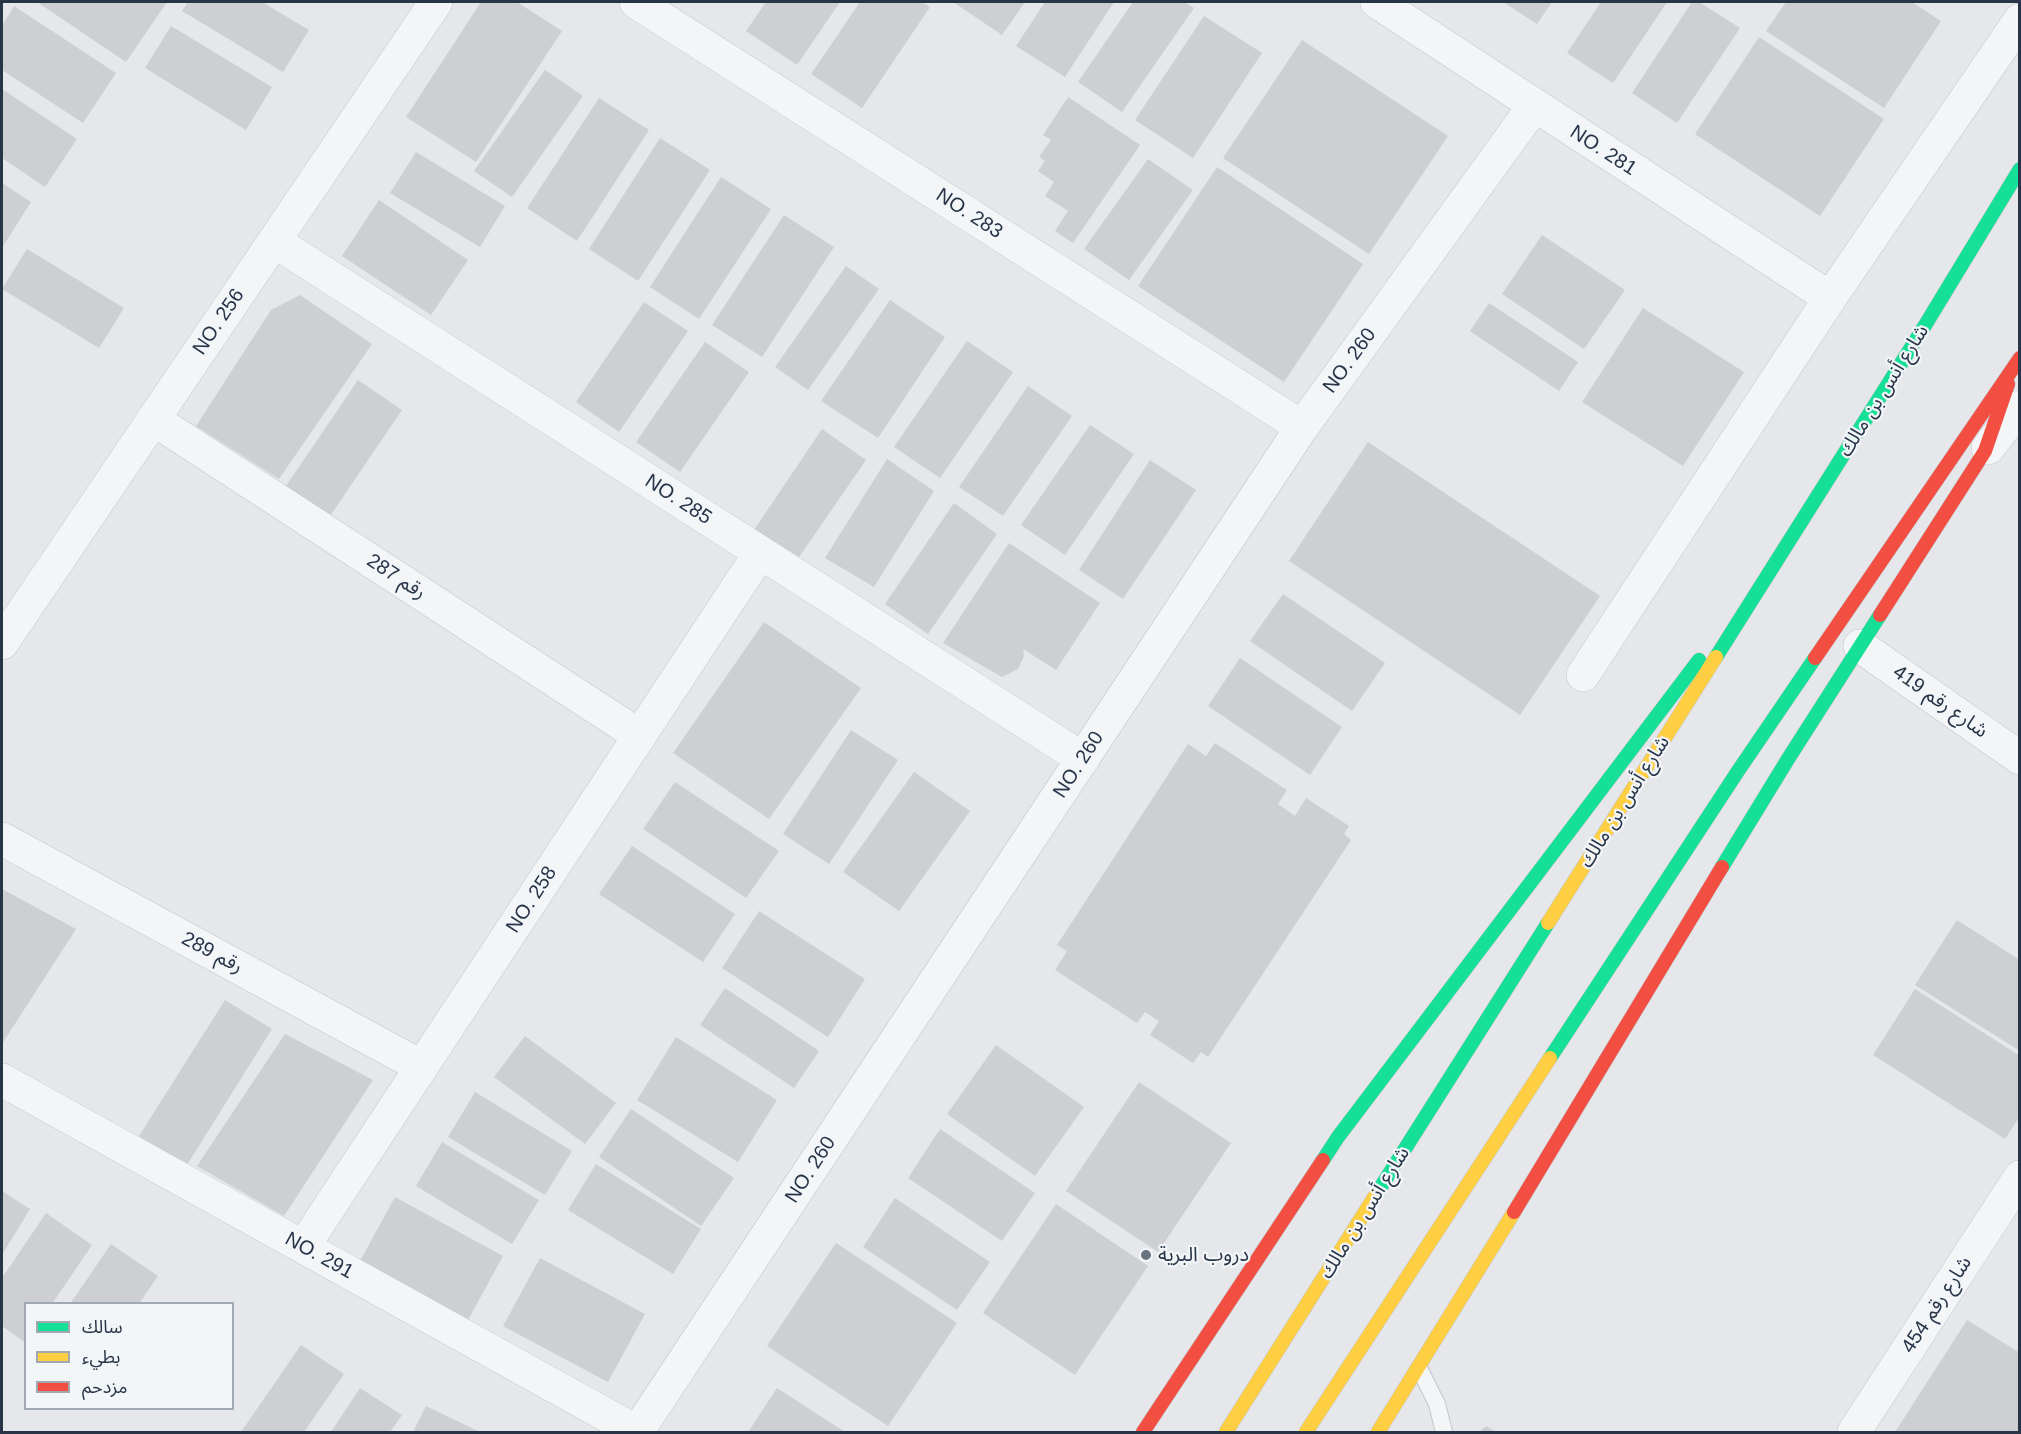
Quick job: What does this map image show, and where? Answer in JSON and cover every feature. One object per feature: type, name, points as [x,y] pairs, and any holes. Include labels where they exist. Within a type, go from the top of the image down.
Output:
[{"type":"main road","name":"شارع أنس بن مالك","points":[[1226,1432],[1798,529],[2019,170]]},
{"type":"main road","points":[[1378,1432],[1788,759],[1985,451],[2017,361]]},
{"type":"main road","points":[[1306,1432],[1738,771],[2017,361]]},
{"type":"main road","points":[[1143,1432],[1338,1137],[1798,529]]},
{"type":"street","name":"NO. 256","points":[[2,643],[436,2]]},
{"type":"street","name":"NO. 283","points":[[636,2],[1302,427]]},
{"type":"street","name":"NO. 281","points":[[1377,2],[1830,298]]},
{"type":"street","points":[[1583,675],[1830,298],[2019,20]]},
{"type":"street","name":"NO. 260","points":[[637,1432],[1302,427],[1534,106]]},
{"type":"street","name":"NO. 285","points":[[274,241],[1083,759]]},
{"type":"street","points":[[1985,451],[2019,407]]},
{"type":"street","name":"رقم 287","points":[[153,419],[640,736]]},
{"type":"street","name":"NO. 258","points":[[303,1247],[760,553]]},
{"type":"street","name":"شارع رقم 419","points":[[1860,646],[2019,758]]},
{"type":"street","name":"رقم 289","points":[[2,839],[422,1067]]},
{"type":"street","name":"NO. 291","points":[[2,1080],[637,1432]]},
{"type":"street","name":"شارع رقم 454","points":[[1854,1432],[2019,1177]]},
{"type":"lane","points":[[1419,1368],[1437,1404],[1444,1432]]},
{"type":"building","points":[[37,2],[167,2],[126,62]]},
{"type":"building","points":[[188,2],[262,2],[309,30],[283,72],[182,11]]},
{"type":"building","points":[[481,2],[517,2],[562,31],[476,162],[406,117]]},
{"type":"building","points":[[766,2],[840,2],[797,65],[746,31]]},
{"type":"building","points":[[860,2],[921,2],[930,7],[862,108],[811,74]]},
{"type":"building","points":[[953,2],[1025,2],[1002,35]]},
{"type":"building","points":[[1045,2],[1114,2],[1065,77],[1016,46]]},
{"type":"building","points":[[1133,2],[1184,2],[1194,8],[1122,112],[1078,82]]},
{"type":"building","points":[[1503,2],[1552,2],[1537,24]]},
{"type":"building","points":[[1601,2],[1667,2],[1613,83],[1567,53]]},
{"type":"building","points":[[1692,2],[1699,2],[1740,28],[1677,123],[1632,93]]},
{"type":"building","points":[[1786,2],[1912,2],[1941,21],[1884,108],[1766,31]]},
{"type":"building","points":[[14,6],[116,73],[83,123],[2,70],[2,26]]},
{"type":"building","points":[[1204,16],[1262,53],[1193,158],[1135,120]]},
{"type":"building","points":[[171,26],[272,87],[246,130],[145,68]]},
{"type":"building","points":[[1759,37],[1884,119],[1820,216],[1695,134]]},
{"type":"building","points":[[1302,40],[1448,136],[1369,254],[1223,158]]},
{"type":"building","points":[[545,70],[583,96],[512,197],[474,171]]},
{"type":"building","points":[[2,89],[77,139],[45,187],[2,158]]},
{"type":"building","points":[[1068,97],[1140,145],[1073,243],[1055,231],[1068,211],[1045,196],[1054,182],[1038,171],[1045,161],[1039,157],[1051,140],[1043,135]]},
{"type":"building","points":[[599,98],[649,130],[577,241],[527,208]]},
{"type":"building","points":[[660,138],[710,170],[638,281],[589,249]]},
{"type":"building","points":[[416,152],[505,206],[480,247],[390,193]]},
{"type":"building","points":[[1148,159],[1193,190],[1129,280],[1084,249]]},
{"type":"building","points":[[1217,167],[1363,264],[1284,382],[1138,286]]},
{"type":"building","points":[[721,177],[771,209],[699,319],[650,287]]},
{"type":"building","points":[[2,183],[31,202],[2,248]]},
{"type":"building","points":[[379,200],[468,260],[431,315],[342,256]]},
{"type":"building","points":[[784,215],[834,247],[762,357],[712,325]]},
{"type":"building","points":[[1542,235],[1625,290],[1584,349],[1502,294]]},
{"type":"building","points":[[27,249],[124,308],[99,348],[2,289]]},
{"type":"building","points":[[846,266],[879,289],[808,390],[775,367]]},
{"type":"building","points":[[300,295],[372,344],[279,479],[196,426],[271,310]]},
{"type":"building","points":[[890,300],[945,337],[878,438],[821,401]]},
{"type":"building","points":[[644,302],[688,331],[619,432],[576,402]]},
{"type":"building","points":[[1489,303],[1578,362],[1559,391],[1470,331]]},
{"type":"building","points":[[1643,308],[1744,372],[1683,466],[1582,402]]},
{"type":"building","points":[[967,341],[1013,372],[940,478],[894,447]]},
{"type":"building","points":[[705,342],[749,372],[680,472],[636,442]]},
{"type":"building","points":[[358,380],[402,410],[328,519],[284,489]]},
{"type":"building","points":[[1028,386],[1072,416],[1003,516],[959,487]]},
{"type":"building","points":[[1090,425],[1134,454],[1065,555],[1021,525]]},
{"type":"building","points":[[822,429],[866,460],[797,560],[754,530]]},
{"type":"building","points":[[1368,442],[1600,596],[1520,715],[1289,561]]},
{"type":"building","points":[[887,459],[934,491],[874,587],[825,558]]},
{"type":"building","points":[[1150,460],[1196,490],[1123,599],[1079,570]]},
{"type":"building","points":[[954,503],[997,534],[928,634],[885,604]]},
{"type":"building","points":[[1009,543],[1100,603],[1056,670],[1023,649],[1024,656],[1018,669],[1002,677],[943,643]]},
{"type":"building","points":[[1283,594],[1385,663],[1352,711],[1250,641]]},
{"type":"building","points":[[764,622],[861,688],[769,819],[673,753]]},
{"type":"building","points":[[1240,658],[1342,727],[1310,775],[1208,706]]},
{"type":"building","points":[[851,730],[898,760],[829,864],[783,834]]},
{"type":"building","points":[[1215,743],[1287,790],[1278,804],[1295,816],[1306,798],[1349,826],[1344,834],[1351,840],[1208,1057],[1201,1052],[1193,1063],[1150,1035],[1159,1021],[1145,1012],[1137,1023],[1055,970],[1067,951],[1057,945],[1188,744],[1206,756]]},
{"type":"building","points":[[914,772],[970,811],[899,911],[843,872]]},
{"type":"building","points":[[675,782],[779,851],[746,898],[643,829]]},
{"type":"building","points":[[632,846],[735,914],[703,962],[599,894]]},
{"type":"building","points":[[2,889],[76,929],[2,1044]]},
{"type":"building","points":[[759,911],[865,979],[828,1037],[722,968]]},
{"type":"building","points":[[1957,920],[2020,960],[2020,1051],[1915,985]]},
{"type":"building","points":[[725,988],[819,1051],[794,1088],[700,1025]]},
{"type":"building","points":[[1915,989],[2020,1056],[2020,1116],[2005,1139],[1873,1055]]},
{"type":"building","points":[[225,1000],[272,1029],[187,1165],[139,1136]]},
{"type":"building","points":[[285,1034],[373,1080],[284,1216],[197,1166]]},
{"type":"building","points":[[525,1036],[616,1103],[585,1144],[494,1077]]},
{"type":"building","points":[[676,1037],[777,1100],[738,1162],[637,1100]]},
{"type":"building","points":[[996,1045],[1084,1107],[1035,1176],[947,1114]]},
{"type":"building","points":[[1139,1082],[1231,1143],[1158,1252],[1066,1191]]},
{"type":"building","points":[[475,1092],[572,1151],[545,1195],[448,1137]]},
{"type":"building","points":[[631,1109],[734,1178],[701,1226],[599,1157]]},
{"type":"building","points":[[940,1129],[1035,1193],[1002,1241],[908,1178]]},
{"type":"building","points":[[442,1142],[539,1200],[512,1244],[416,1186]]},
{"type":"building","points":[[596,1164],[701,1229],[673,1274],[568,1210]]},
{"type":"building","points":[[2,1191],[30,1209],[2,1255]]},
{"type":"building","points":[[395,1197],[503,1256],[468,1320],[360,1261]]},
{"type":"building","points":[[895,1198],[990,1262],[957,1310],[863,1247]]},
{"type":"building","points":[[1056,1204],[1148,1266],[1075,1375],[983,1313]]},
{"type":"building","points":[[46,1213],[92,1245],[53,1302],[24,1302],[24,1342],[2,1326],[2,1278]]},
{"type":"building","points":[[836,1243],[957,1323],[888,1426],[767,1346]]},
{"type":"building","points":[[111,1244],[158,1276],[140,1302],[71,1302]]},
{"type":"building","points":[[540,1258],[645,1314],[608,1382],[503,1326]]},
{"type":"building","points":[[1967,1320],[2020,1353],[2020,1432],[1895,1432]]},
{"type":"building","points":[[301,1345],[344,1374],[304,1432],[241,1432]]},
{"type":"building","points":[[360,1388],[402,1415],[390,1432],[331,1432]]},
{"type":"building","points":[[777,1388],[845,1432],[748,1432]]},
{"type":"building","points":[[426,1406],[480,1432],[413,1432]]},
{"type":"building","points":[[1486,1426],[1496,1432],[1479,1432]]},
{"type":"traffic: fast","points":[[1716,657],[1924,327],[2020,169]]},
{"type":"traffic: fast","points":[[1722,867],[1880,615]]},
{"type":"traffic: fast","points":[[1550,1058],[1815,658]]},
{"type":"traffic: fast","points":[[1323,1160],[1338,1137],[1699,660]]},
{"type":"traffic: fast","points":[[1377,1193],[1548,923]]},
{"type":"traffic: slow","points":[[1548,923],[1716,657]]},
{"type":"traffic: slow","points":[[1306,1432],[1550,1058]]},
{"type":"traffic: slow","points":[[1226,1432],[1377,1193]]},
{"type":"traffic: slow","points":[[1378,1432],[1514,1212]]},
{"type":"traffic: jam","points":[[1815,658],[2020,358]]},
{"type":"traffic: jam","points":[[1880,615],[1985,451],[2008,384]]},
{"type":"traffic: jam","points":[[1514,1212],[1722,867]]},
{"type":"traffic: jam","points":[[1143,1432],[1323,1160]]},
{"type":"place","name":"دروب البرية","points":[[1146,1255]]}]
